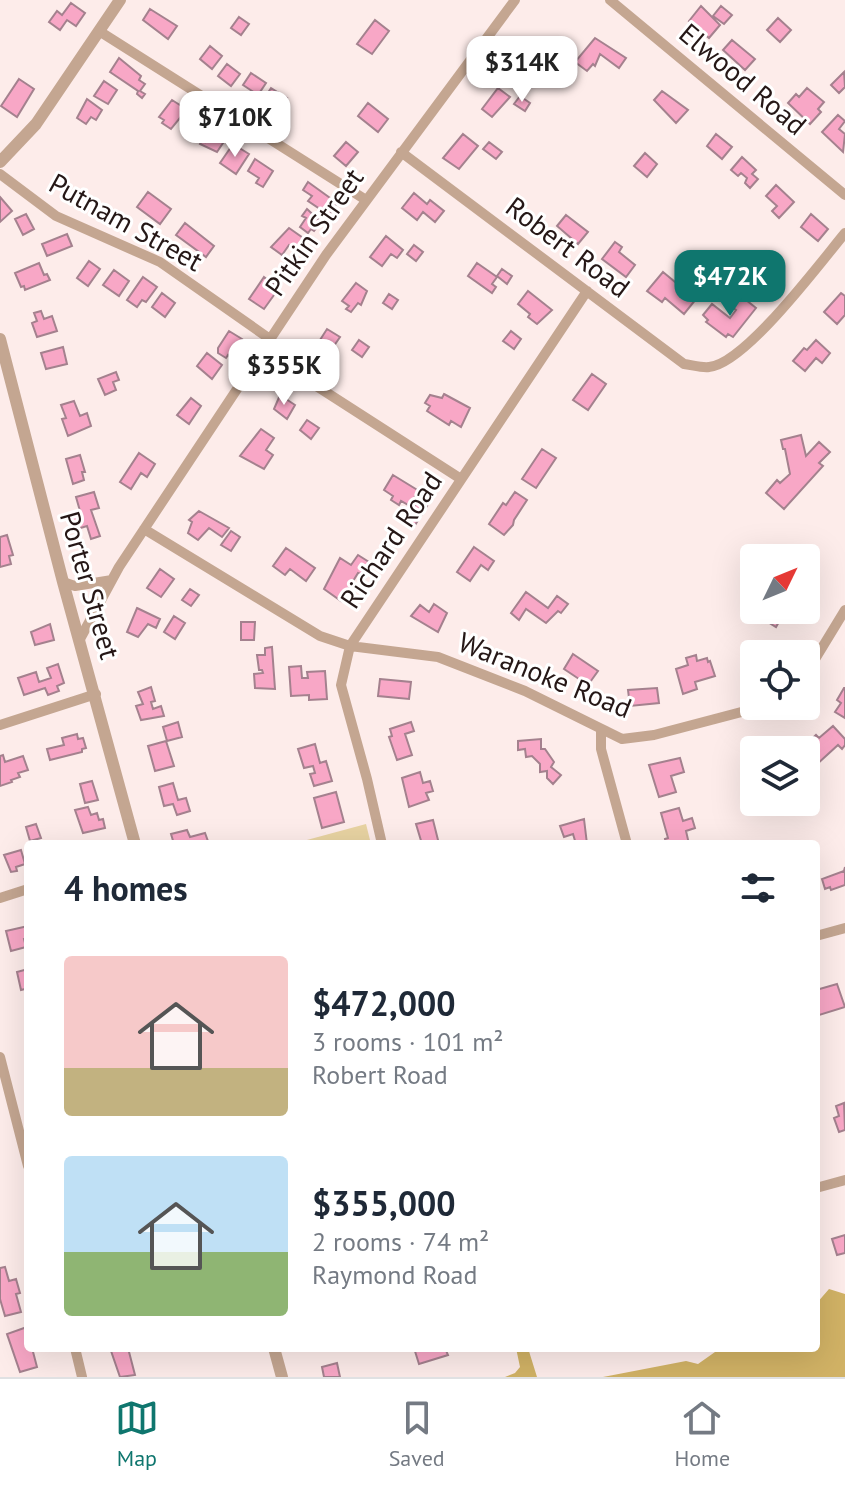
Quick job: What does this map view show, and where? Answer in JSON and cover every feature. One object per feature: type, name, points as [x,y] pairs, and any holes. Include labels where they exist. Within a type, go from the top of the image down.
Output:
[{"type":"street","name":"Pitkin Street","points":[[80,639],[144,529],[270,339],[366,200],[515,0]]},
{"type":"street","name":"Elwood Road","points":[[610,0],[845,195]]},
{"type":"street","points":[[0,162],[36,124],[99,31],[113,2]]},
{"type":"street","points":[[99,31],[366,200]]},
{"type":"street","points":[[0,144],[14,149]]},
{"type":"street","name":"Robert Road","points":[[401,152],[684,364],[710,368],[732,358],[754,339],[845,233]]},
{"type":"street","name":"Putnam Street","points":[[0,174],[56,216],[160,262],[270,339]]},
{"type":"street","name":"Richard Road","points":[[381,840],[341,685],[350,646],[587,291]]},
{"type":"street","name":"Porter Street","points":[[0,339],[134,840]]},
{"type":"street","points":[[262,351],[461,479]]},
{"type":"street","name":"Waranoke Road","points":[[144,529],[320,636],[350,646],[438,657],[525,691],[622,739],[654,735],[740,712]]},
{"type":"street","points":[[63,582],[75,586],[112,580]]},
{"type":"street","points":[[820,651],[845,610]]},
{"type":"street","points":[[0,725],[96,694]]},
{"type":"street","points":[[601,730],[601,749],[626,840]]},
{"type":"street","points":[[0,898],[24,890]]},
{"type":"street","points":[[820,935],[845,928]]},
{"type":"street","points":[[0,1057],[24,1150]]},
{"type":"street","points":[[820,1187],[845,1180]]},
{"type":"street","points":[[76,1352],[82,1377]]},
{"type":"street","points":[[276,1352],[282,1377]]},
{"type":"shaded area","points":[[366,824],[370,840],[307,840]]},
{"type":"shaded area","points":[[829,1289],[845,1294],[845,1377],[603,1377],[686,1361],[698,1364],[715,1352],[820,1352],[820,1299]]},
{"type":"shaded area","points":[[517,1352],[529,1352],[537,1377],[505,1377],[520,1367]]},
{"type":"building","points":[[71,3],[85,13],[76,26],[67,20],[60,30],[49,22],[57,11],[62,15]]},
{"type":"building","points":[[701,6],[720,25],[709,38],[689,21]]},
{"type":"building","points":[[721,6],[732,15],[724,24],[713,16]]},
{"type":"building","points":[[150,9],[177,26],[168,39],[143,20]]},
{"type":"building","points":[[239,17],[249,24],[241,35],[231,28]]},
{"type":"building","points":[[778,18],[791,30],[780,42],[767,30]]},
{"type":"building","points":[[375,20],[389,31],[372,54],[357,44]]},
{"type":"building","points":[[595,38],[626,58],[619,68],[600,54],[595,66],[593,64],[587,71],[575,62]]},
{"type":"building","points":[[732,40],[755,59],[745,70],[723,50]]},
{"type":"building","points":[[210,46],[222,56],[212,69],[200,59]]},
{"type":"building","points":[[119,58],[141,76],[139,80],[145,84],[140,91],[145,94],[142,98],[138,91],[110,72]]},
{"type":"building","points":[[227,64],[240,74],[231,86],[218,76]]},
{"type":"building","points":[[844,72],[845,87],[839,93],[831,85]]},
{"type":"building","points":[[251,73],[266,83],[258,95],[243,85]]},
{"type":"building","points":[[19,79],[34,89],[17,117],[1,106]]},
{"type":"building","points":[[104,81],[117,90],[108,104],[94,96]]},
{"type":"building","points":[[271,88],[287,98],[280,109],[264,99]]},
{"type":"building","points":[[498,88],[510,97],[492,117],[482,109]]},
{"type":"building","points":[[807,88],[824,102],[818,109],[821,112],[810,124],[788,103]]},
{"type":"building","points":[[662,91],[688,110],[676,123],[654,100]]},
{"type":"building","points":[[520,96],[530,103],[525,111],[514,104]]},
{"type":"building","points":[[87,99],[102,110],[96,120],[91,117],[86,124],[77,118]]},
{"type":"building","points":[[172,100],[183,107],[181,111],[184,113],[171,129],[159,117]]},
{"type":"building","points":[[368,103],[388,119],[378,132],[358,116]]},
{"type":"building","points":[[838,115],[845,121],[839,129],[845,134],[843,152],[822,132]]},
{"type":"building","points":[[212,131],[225,140],[217,152],[200,144]]},
{"type":"building","points":[[463,134],[478,146],[459,169],[443,158]]},
{"type":"building","points":[[716,134],[732,147],[722,159],[707,146]]},
{"type":"building","points":[[346,142],[358,152],[346,166],[334,156]]},
{"type":"building","points":[[489,142],[502,152],[496,159],[483,149]]},
{"type":"building","points":[[233,144],[249,154],[236,174],[220,163]]},
{"type":"building","points":[[645,153],[657,164],[647,177],[634,166]]},
{"type":"building","points":[[742,157],[756,170],[752,174],[758,179],[750,188],[745,183],[747,178],[731,170]]},
{"type":"building","points":[[255,159],[273,171],[263,187],[256,183],[259,178],[248,171]]},
{"type":"building","points":[[308,182],[337,203],[329,215],[308,201],[312,196],[303,190]]},
{"type":"building","points":[[776,185],[794,202],[779,218],[772,211],[777,206],[766,196]]},
{"type":"building","points":[[148,192],[171,209],[160,224],[137,207]]},
{"type":"building","points":[[414,193],[427,204],[430,200],[444,211],[435,222],[423,212],[417,220],[402,208]]},
{"type":"building","points":[[0,197],[12,211],[0,222]]},
{"type":"building","points":[[307,209],[321,222],[308,233],[300,227]]},
{"type":"building","points":[[26,214],[34,229],[23,235],[15,219]]},
{"type":"building","points":[[811,214],[828,229],[818,241],[801,227]]},
{"type":"building","points":[[566,215],[588,232],[578,244],[557,226]]},
{"type":"building","points":[[185,223],[214,246],[206,257],[176,235]]},
{"type":"building","points":[[289,228],[306,240],[298,251],[289,245],[282,255],[271,247]]},
{"type":"building","points":[[67,234],[72,246],[47,256],[42,244]]},
{"type":"building","points":[[386,236],[403,250],[397,258],[391,254],[382,266],[370,257]]},
{"type":"building","points":[[615,242],[622,247],[619,252],[635,265],[626,277],[602,259]]},
{"type":"building","points":[[414,245],[423,252],[416,261],[407,254]]},
{"type":"building","points":[[89,261],[100,269],[88,286],[77,278]]},
{"type":"building","points":[[39,263],[50,280],[25,290],[15,273]]},
{"type":"building","points":[[477,263],[497,277],[492,284],[496,287],[492,293],[468,276]]},
{"type":"building","points":[[502,269],[512,276],[507,284],[497,276]]},
{"type":"building","points":[[114,270],[129,281],[119,296],[103,285]]},
{"type":"building","points":[[663,272],[686,291],[691,285],[701,293],[684,314],[665,298],[662,302],[647,291]]},
{"type":"building","points":[[143,277],[157,287],[146,302],[142,300],[137,307],[127,300]]},
{"type":"building","points":[[264,277],[279,288],[264,309],[249,299]]},
{"type":"building","points":[[356,283],[367,291],[361,305],[358,303],[351,312],[342,301]]},
{"type":"building","points":[[528,291],[552,310],[537,324],[518,304]]},
{"type":"building","points":[[162,293],[175,303],[165,317],[152,307]]},
{"type":"building","points":[[841,293],[845,296],[845,315],[837,324],[824,312]]},
{"type":"building","points":[[389,294],[398,300],[392,309],[383,303]]},
{"type":"building","points":[[741,296],[756,308],[733,337],[728,334],[726,337],[706,322],[708,320],[703,315],[712,304],[730,318],[736,310],[732,307]]},
{"type":"building","points":[[41,311],[44,319],[52,316],[57,331],[37,337],[32,323],[37,321],[34,313]]},
{"type":"building","points":[[327,329],[340,337],[327,356],[325,354],[323,357],[313,351]]},
{"type":"building","points":[[229,331],[242,339],[231,357],[228,355],[226,358],[218,353],[218,348]]},
{"type":"building","points":[[511,331],[521,339],[514,349],[503,341]]},
{"type":"building","points":[[359,340],[369,347],[362,357],[352,350]]},
{"type":"building","points":[[816,340],[830,353],[822,363],[816,358],[805,371],[793,361]]},
{"type":"building","points":[[63,347],[67,364],[46,369],[41,353]]},
{"type":"building","points":[[207,353],[222,365],[212,379],[197,366]]},
{"type":"building","points":[[116,372],[119,380],[113,382],[116,390],[105,395],[98,379]]},
{"type":"building","points":[[592,374],[606,384],[588,410],[573,400]]},
{"type":"building","points":[[444,394],[470,408],[461,427],[451,421],[449,425],[427,411],[430,406],[425,403],[430,395],[442,398]]},
{"type":"building","points":[[280,395],[295,405],[287,419],[274,409]]},
{"type":"building","points":[[191,398],[201,406],[189,424],[177,415]]},
{"type":"building","points":[[74,401],[80,416],[87,413],[91,426],[68,436],[61,405]]},
{"type":"building","points":[[307,420],[319,428],[311,439],[300,430]]},
{"type":"building","points":[[261,429],[274,438],[266,450],[273,455],[264,469],[240,456]]},
{"type":"building","points":[[801,435],[806,456],[819,442],[830,452],[819,463],[823,466],[784,509],[766,493],[777,480],[780,483],[790,474],[781,440]]},
{"type":"building","points":[[542,449],[556,458],[536,488],[522,479]]},
{"type":"building","points":[[139,453],[155,464],[147,477],[141,473],[131,489],[120,482]]},
{"type":"building","points":[[80,455],[84,480],[73,484],[66,459]]},
{"type":"building","points":[[393,475],[419,491],[414,498],[427,506],[415,525],[407,520],[415,505],[401,501],[399,505],[384,490]]},
{"type":"building","points":[[94,492],[99,508],[91,510],[100,536],[91,539],[87,526],[74,530],[69,514],[80,511],[76,497]]},
{"type":"building","points":[[515,492],[527,500],[504,535],[489,524]]},
{"type":"building","points":[[199,511],[229,528],[222,537],[209,528],[198,540],[188,533],[192,522],[189,520]]},
{"type":"building","points":[[231,531],[240,537],[231,551],[221,545]]},
{"type":"building","points":[[7,535],[13,555],[9,556],[11,564],[0,567],[0,537]]},
{"type":"building","points":[[474,547],[494,561],[488,570],[481,565],[470,581],[457,572]]},
{"type":"building","points":[[286,548],[315,568],[306,581],[290,569],[285,575],[273,566]]},
{"type":"building","points":[[358,555],[369,562],[361,574],[358,573],[341,601],[324,589],[340,558],[351,565]]},
{"type":"building","points":[[160,569],[174,579],[161,597],[147,588]]},
{"type":"building","points":[[190,589],[199,595],[191,606],[182,600]]},
{"type":"building","points":[[526,592],[548,608],[557,596],[568,604],[546,623],[526,609],[519,620],[511,613]]},
{"type":"building","points":[[434,604],[447,613],[438,632],[411,616],[420,605],[429,612]]},
{"type":"building","points":[[137,608],[160,619],[156,628],[148,624],[138,637],[127,632]]},
{"type":"building","points":[[174,616],[185,623],[175,639],[164,632]]},
{"type":"building","points":[[241,622],[255,622],[254,640],[241,640]]},
{"type":"building","points":[[50,624],[54,640],[35,645],[31,632]]},
{"type":"building","points":[[272,647],[275,689],[255,688],[254,674],[263,673],[259,670],[257,655],[265,655],[265,648]]},
{"type":"building","points":[[573,654],[598,671],[588,685],[564,669]]},
{"type":"building","points":[[696,655],[697,661],[707,658],[710,661],[715,676],[695,682],[697,689],[683,694],[676,669],[688,665],[686,658]]},
{"type":"building","points":[[58,664],[64,683],[57,686],[59,691],[48,695],[45,688],[24,695],[18,678],[36,672],[39,682],[51,678],[47,668]]},
{"type":"building","points":[[301,666],[302,678],[308,678],[307,672],[325,671],[327,699],[309,700],[309,695],[291,696],[289,667]]},
{"type":"building","points":[[380,679],[411,682],[409,699],[378,696]]},
{"type":"building","points":[[151,687],[155,701],[151,702],[153,709],[161,706],[164,716],[141,720],[136,706],[143,704],[138,692]]},
{"type":"building","points":[[657,688],[659,703],[630,706],[628,690]]},
{"type":"building","points":[[844,688],[845,718],[835,712],[841,703],[837,700]]},
{"type":"building","points":[[178,722],[182,737],[167,741],[163,727]]},
{"type":"building","points":[[411,722],[414,731],[405,734],[412,755],[397,760],[389,737],[392,736],[390,729]]},
{"type":"building","points":[[833,726],[845,739],[845,745],[842,749],[838,745],[820,761],[820,737]]},
{"type":"building","points":[[77,734],[78,739],[83,738],[86,748],[82,752],[50,760],[47,749],[64,745],[62,738]]},
{"type":"building","points":[[541,739],[541,749],[545,749],[554,762],[551,767],[561,775],[553,784],[547,778],[547,771],[540,772],[540,764],[532,756],[526,757],[525,749],[518,750],[518,741]]},
{"type":"building","points":[[166,741],[174,766],[155,771],[148,746]]},
{"type":"building","points":[[315,744],[320,763],[326,761],[332,781],[314,786],[310,774],[315,773],[313,766],[304,768],[298,749]]},
{"type":"building","points":[[3,755],[5,762],[23,756],[28,770],[18,773],[20,777],[12,782],[0,786],[0,756]]},
{"type":"building","points":[[680,758],[684,772],[671,776],[676,792],[659,797],[649,765]]},
{"type":"building","points":[[420,772],[423,783],[430,781],[433,791],[426,793],[429,800],[409,807],[402,778]]},
{"type":"building","points":[[92,781],[98,800],[85,803],[80,784]]},
{"type":"building","points":[[173,783],[178,800],[186,798],[190,811],[177,815],[173,804],[164,806],[159,787]]},
{"type":"building","points":[[336,792],[344,822],[322,828],[314,798]]},
{"type":"building","points":[[88,807],[91,815],[97,813],[99,820],[103,819],[105,828],[83,833],[75,810]]},
{"type":"building","points":[[679,808],[683,821],[692,818],[695,828],[686,831],[688,840],[665,840],[668,838],[661,813]]},
{"type":"building","points":[[584,819],[587,840],[575,840],[573,834],[564,837],[560,826]]},
{"type":"building","points":[[433,820],[438,840],[421,840],[416,824]]},
{"type":"building","points":[[36,824],[41,838],[30,840],[26,827]]},
{"type":"building","points":[[187,830],[190,837],[205,833],[208,840],[173,840],[171,834]]},
{"type":"building","points":[[21,850],[24,864],[11,872],[4,855]]},
{"type":"building","points":[[845,867],[845,885],[825,889],[822,879],[844,871]]},
{"type":"building","points":[[24,927],[24,948],[11,951],[6,931]]},
{"type":"building","points":[[24,970],[24,989],[21,990],[17,972]]},
{"type":"building","points":[[837,984],[845,1007],[820,1015],[820,989]]},
{"type":"building","points":[[844,1103],[845,1130],[839,1132],[834,1118],[839,1116],[836,1106]]},
{"type":"building","points":[[845,1235],[845,1253],[837,1255],[832,1239]]},
{"type":"building","points":[[5,1267],[9,1281],[16,1279],[21,1312],[5,1316],[0,1299],[0,1268]]},
{"type":"building","points":[[24,1328],[24,1352],[33,1352],[37,1367],[20,1372],[7,1334]]},
{"type":"building","points":[[111,1352],[129,1352],[135,1375],[120,1377]]},
{"type":"building","points":[[415,1352],[447,1352],[448,1355],[419,1364]]},
{"type":"building","points":[[337,1363],[340,1377],[324,1377],[322,1367]]}]
